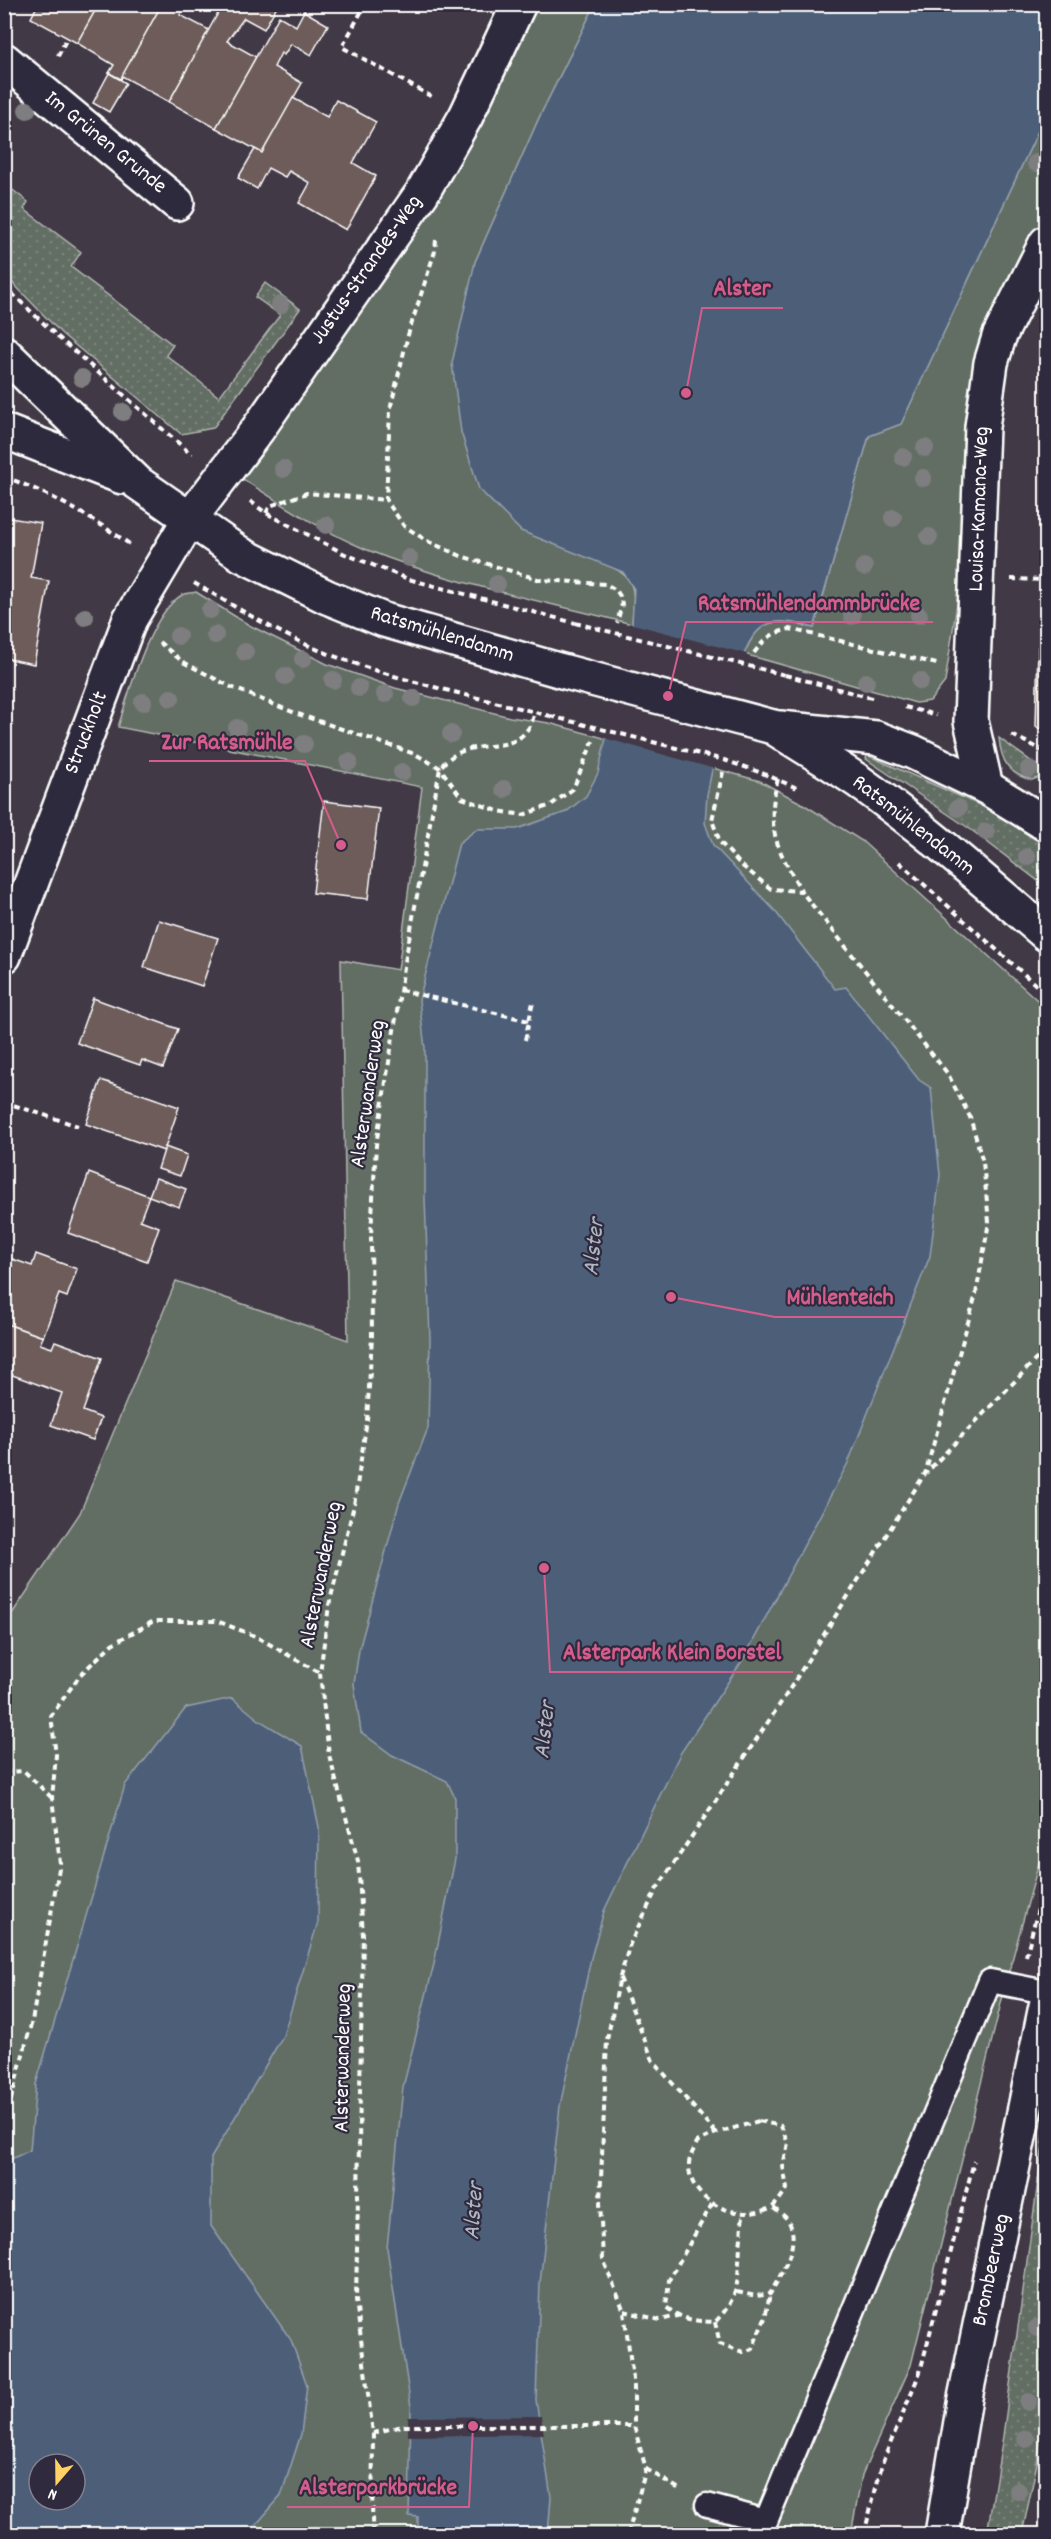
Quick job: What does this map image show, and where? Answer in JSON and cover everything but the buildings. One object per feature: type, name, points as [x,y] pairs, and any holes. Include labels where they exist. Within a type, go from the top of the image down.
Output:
[{"type":"main road","name":"Justus-Strandes-Weg","points":[[189,520],[258,429],[422,193],[466,116],[519,4]]},
{"type":"main road","name":"Im Grünen Grunde","points":[[4,60],[177,203]]},
{"type":"main road","name":"Louisa-Kamana-Weg","points":[[986,787],[971,721],[982,427],[990,370],[999,337],[1047,243]]},
{"type":"main road","name":"Ratsmühlendamm","points":[[4,353],[138,483],[242,555],[327,597],[384,620],[562,671],[772,727],[876,738],[913,752],[986,787],[1047,824]]},
{"type":"main road","name":"Ratsmühlendamm","points":[[4,431],[138,483]]},
{"type":"main road","name":"Struckholt","points":[[4,956],[130,619],[189,520]]},
{"type":"main road","name":"Ratsmühlendamm","points":[[772,727],[882,800],[959,860],[1047,934]]},
{"type":"main road","name":"Brombeerweg","points":[[942,2535],[965,2398],[1047,2006]]},
{"type":"lane","points":[[707,2505],[766,2521],[990,1981],[1047,1992]]},
{"type":"path","points":[[360,4],[364,7],[342,47],[466,116]]},
{"type":"path","points":[[422,193],[438,217],[435,251],[408,335],[390,410],[386,500],[404,526],[429,542],[461,556],[541,580],[606,584],[616,590],[620,596],[622,604],[617,623]]},
{"type":"path","points":[[4,286],[57,337],[188,452]]},
{"type":"path","points":[[4,477],[48,496],[105,527],[135,547]]},
{"type":"path","points":[[266,513],[270,506],[307,493],[386,500]]},
{"type":"path","points":[[247,499],[266,513],[345,554],[408,579],[883,701]]},
{"type":"path","points":[[191,581],[312,648],[397,678],[724,760],[778,779],[806,792]]},
{"type":"path","points":[[130,619],[183,662],[231,687],[295,713],[415,754],[440,768],[462,798],[498,811],[523,815],[551,805],[573,789],[593,741]]},
{"type":"path","points":[[754,652],[773,633],[790,629],[953,668],[974,670]]},
{"type":"path","points":[[894,704],[927,713]]},
{"type":"path","points":[[440,768],[448,757],[474,747],[504,745],[521,739],[531,728],[536,712]]},
{"type":"path","points":[[1004,731],[1047,752]]},
{"type":"path","name":"Alsterwanderweg","points":[[372,2535],[373,2433],[356,2300],[363,1935],[358,1861],[329,1755],[320,1673],[329,1605],[354,1505],[367,1420],[372,1336],[370,1234],[376,1145],[400,990],[440,768]]},
{"type":"path","points":[[723,772],[712,820],[720,842],[741,866],[771,888],[801,891]]},
{"type":"path","points":[[778,779],[774,795],[772,826],[782,858],[801,891],[948,1074],[970,1117],[983,1162],[989,1222],[976,1294],[924,1475]]},
{"type":"path","points":[[890,854],[1047,994]]},
{"type":"path","points":[[400,990],[529,1021]]},
{"type":"path","points":[[525,1040],[533,1002]]},
{"type":"path","points":[[4,1102],[78,1126]]},
{"type":"path","points":[[628,2535],[646,2469],[634,2426],[634,2387],[624,2311],[603,2259],[600,2202],[607,2040],[620,1977],[630,1944],[656,1890],[784,1698],[924,1475],[1047,1349]]},
{"type":"path","points":[[4,2108],[11,2099],[32,2021],[60,1863],[52,1798],[56,1755],[51,1716],[80,1675],[112,1644],[154,1620],[217,1622],[255,1636],[320,1673]]},
{"type":"path","points":[[4,1772],[24,1771],[52,1798]]},
{"type":"path","points":[[1018,1986],[1047,1878]]},
{"type":"path","points":[[620,1977],[653,2061],[716,2133]]},
{"type":"path","points":[[759,2121],[781,2126],[788,2143],[783,2166],[787,2189],[772,2207],[744,2214],[712,2204],[695,2188],[689,2164],[697,2142],[716,2133],[759,2121]]},
{"type":"path","points":[[864,2535],[883,2461],[920,2372],[975,2157]]},
{"type":"path","points":[[712,2204],[669,2280],[666,2307],[678,2316],[695,2321],[715,2322],[730,2307],[737,2292],[738,2257],[744,2214]]},
{"type":"path","points":[[715,2322],[720,2344],[743,2352],[752,2349],[765,2318],[770,2294],[791,2252],[791,2228],[786,2217],[772,2207]]},
{"type":"path","points":[[737,2292],[756,2296],[770,2294]]},
{"type":"path","points":[[624,2311],[660,2320],[678,2316]]},
{"type":"path","points":[[373,2433],[402,2426],[634,2426]]},
{"type":"green space","points":[[536,5],[595,5],[539,118],[475,262],[604,563],[623,574],[632,586],[632,624],[463,582],[365,549],[300,515],[238,476],[478,127]]},
{"type":"green space","points":[[1046,114],[1046,221],[1002,311],[945,682],[930,701],[916,703],[744,654],[757,632],[772,623],[790,623],[814,628],[869,436],[901,424]]},
{"type":"green space","points":[[5,184],[28,202],[24,209],[81,252],[71,267],[173,345],[166,355],[219,397],[280,315],[255,297],[265,283],[300,309],[213,428],[181,434],[62,334],[5,275]]},
{"type":"green space","points":[[196,592],[249,625],[327,664],[395,688],[510,717],[549,723],[760,781],[803,804],[862,841],[1046,1008],[1046,1837],[1008,1975],[911,2365],[862,2475],[851,2534],[5,2534],[5,1624],[80,1513],[176,1281],[348,1340],[341,960],[398,970],[422,787],[118,727],[142,655],[160,618],[171,604],[187,593]]},
{"type":"green space","points":[[999,738],[1046,772],[1046,775],[1032,780],[1017,775],[1004,760]]},
{"type":"green space","points":[[867,755],[984,807],[1046,846],[1046,887],[970,829],[866,759]]},
{"type":"green space","points":[[1046,2123],[1046,2399],[1037,2463],[1022,2534],[987,2534],[1003,2436]]},
{"type":"water","points":[[595,5],[1046,5],[1046,114],[901,424],[869,436],[814,628],[790,622],[771,623],[756,632],[744,654],[707,795],[705,823],[713,845],[775,911],[835,989],[846,987],[919,1080],[931,1088],[940,1175],[930,1256],[848,1463],[744,1658],[680,1754],[604,1911],[591,1958],[560,2106],[540,2283],[536,2400],[551,2497],[548,2534],[418,2534],[418,2517],[409,2516],[411,2407],[387,2248],[403,2087],[434,1964],[455,1859],[455,1798],[447,1781],[392,1755],[361,1732],[354,1684],[359,1650],[399,1503],[428,1428],[430,1339],[425,1198],[425,1048],[419,1000],[459,843],[477,829],[517,829],[566,812],[586,796],[598,773],[632,624],[634,589],[623,572],[521,531],[479,489],[461,432],[452,363],[475,262],[539,118]]},
{"type":"water","points":[[232,1698],[259,1720],[302,1746],[319,1827],[318,1922],[283,2036],[211,2158],[211,2226],[291,2340],[307,2385],[301,2434],[281,2496],[248,2534],[5,2534],[5,2162],[30,2150],[36,2084],[125,1785],[186,1708]]},
{"type":"pier","points":[[629,623],[747,654],[715,769],[604,738]]},
{"type":"pier","points":[[541,2416],[544,2434],[408,2436],[408,2417]]},
{"type":"place","name":"Alster","points":[[686,393]]},
{"type":"place","name":"Ratsmühlendammbrücke","points":[[668,696]]},
{"type":"place","name":"Zur Ratsmühle","points":[[341,845]]},
{"type":"place","name":"Mühlenteich","points":[[671,1297]]},
{"type":"place","name":"Alsterpark Klein Borstel","points":[[544,1568]]},
{"type":"place","name":"Alsterparkbrücke","points":[[473,2426]]}]
